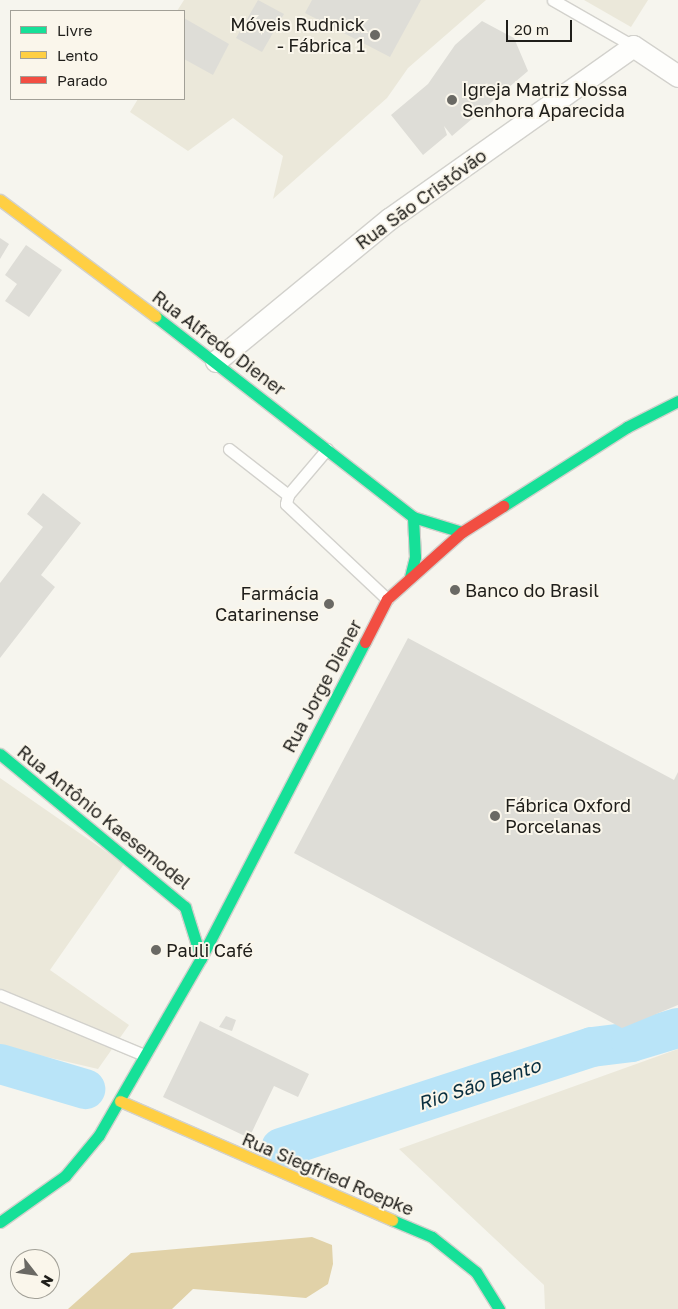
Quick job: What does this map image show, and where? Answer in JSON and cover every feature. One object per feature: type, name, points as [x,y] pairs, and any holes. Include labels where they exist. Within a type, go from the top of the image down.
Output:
[{"type":"street","points":[[633,46],[678,76]]},
{"type":"street","name":"Rua São Cristóvão","points":[[216,361],[389,219],[633,46]]},
{"type":"street","name":"Rua Alfredo Diener","points":[[0,200],[216,361],[413,517],[462,532]]},
{"type":"street","name":"Rua Jorge Diener","points":[[0,1222],[65,1176],[84,1156],[120,1100],[201,958],[387,599],[410,576],[462,532],[627,427],[678,401]]},
{"type":"street","points":[[410,576],[415,551],[413,517]]},
{"type":"street","name":"Rua Antônio Kaesemodel","points":[[0,754],[189,906],[201,958]]},
{"type":"street","points":[[212,902],[230,899]]},
{"type":"street","name":"Rua Siegfried Roepke","points":[[120,1100],[271,1170],[432,1238],[476,1272],[499,1309]]},
{"type":"lane","points":[[553,0],[633,46]]},
{"type":"lane","points":[[229,449],[288,495]]},
{"type":"lane","points":[[327,449],[288,495],[286,504],[387,599]]},
{"type":"lane","points":[[0,995],[144,1055]]},
{"type":"shaded area","points":[[184,0],[486,0],[408,68],[387,98],[273,199],[283,156],[233,118],[188,151],[130,112],[137,100],[185,100],[185,10],[178,10]]},
{"type":"shaded area","points":[[584,0],[648,0],[631,27]]},
{"type":"shaded area","points":[[0,778],[124,864],[50,970],[129,1025],[98,1069],[0,1046]]},
{"type":"shaded area","points":[[678,1049],[678,1309],[545,1309],[544,1285],[399,1149]]},
{"type":"shaded area","points":[[312,1237],[332,1245],[333,1264],[328,1284],[306,1298],[193,1289],[172,1309],[68,1309],[131,1253]]},
{"type":"building","points":[[258,0],[284,14],[262,52],[236,38]]},
{"type":"building","name":"Móveis Rudnick - Fábrica 1","points":[[312,0],[421,0],[390,57],[305,13]]},
{"type":"building","points":[[185,19],[229,44],[213,75],[185,60]]},
{"type":"building","name":"Igreja Matriz Nossa Senhora Aparecida","points":[[482,21],[514,38],[528,71],[452,136],[444,126],[447,135],[423,155],[391,115],[428,84],[455,45]]},
{"type":"building","points":[[0,238],[9,244],[0,259]]},
{"type":"building","points":[[26,245],[62,270],[29,317],[5,301],[17,284],[5,275]]},
{"type":"building","points":[[43,493],[81,523],[41,575],[55,587],[0,658],[0,583],[43,527],[27,514]]},
{"type":"building","name":"Fábrica Oxford Porcelanas","points":[[408,638],[674,780],[678,772],[678,1005],[622,1028],[294,853]]},
{"type":"building","points":[[226,1016],[236,1020],[232,1031],[219,1027]]},
{"type":"building","points":[[200,1021],[309,1074],[298,1097],[274,1086],[249,1138],[163,1097]]},
{"type":"waterway","name":"Rio São Bento","points":[[281,1148],[592,1047],[631,1042],[678,1028]]},
{"type":"waterway","name":"Rio São Bento","points":[[0,1064],[85,1089]]},
{"type":"traffic: fast","points":[[155,316],[413,517],[462,532]]},
{"type":"traffic: fast","points":[[503,506],[627,427],[678,401]]},
{"type":"traffic: fast","points":[[410,577],[415,557],[413,517]]},
{"type":"traffic: fast","points":[[0,1222],[65,1176],[99,1135],[201,958],[365,642]]},
{"type":"traffic: fast","points":[[0,754],[185,907],[201,958]]},
{"type":"traffic: fast","points":[[392,1220],[432,1237],[476,1272],[499,1309]]},
{"type":"traffic: slow","points":[[0,200],[155,316]]},
{"type":"traffic: slow","points":[[120,1101],[392,1220]]},
{"type":"traffic: jam","points":[[365,642],[387,599],[462,532],[503,506]]},
{"type":"place","name":"Móveis Rudnick - Fábrica 1","points":[[375,35]]},
{"type":"place","name":"Igreja Matriz Nossa Senhora Aparecida","points":[[452,100]]},
{"type":"place","name":"Banco do Brasil","points":[[455,590]]},
{"type":"place","name":"Farmácia Catarinense","points":[[329,604]]},
{"type":"place","name":"Fábrica Oxford Porcelanas","points":[[495,816]]},
{"type":"place","name":"Pauli Café","points":[[156,950]]}]
